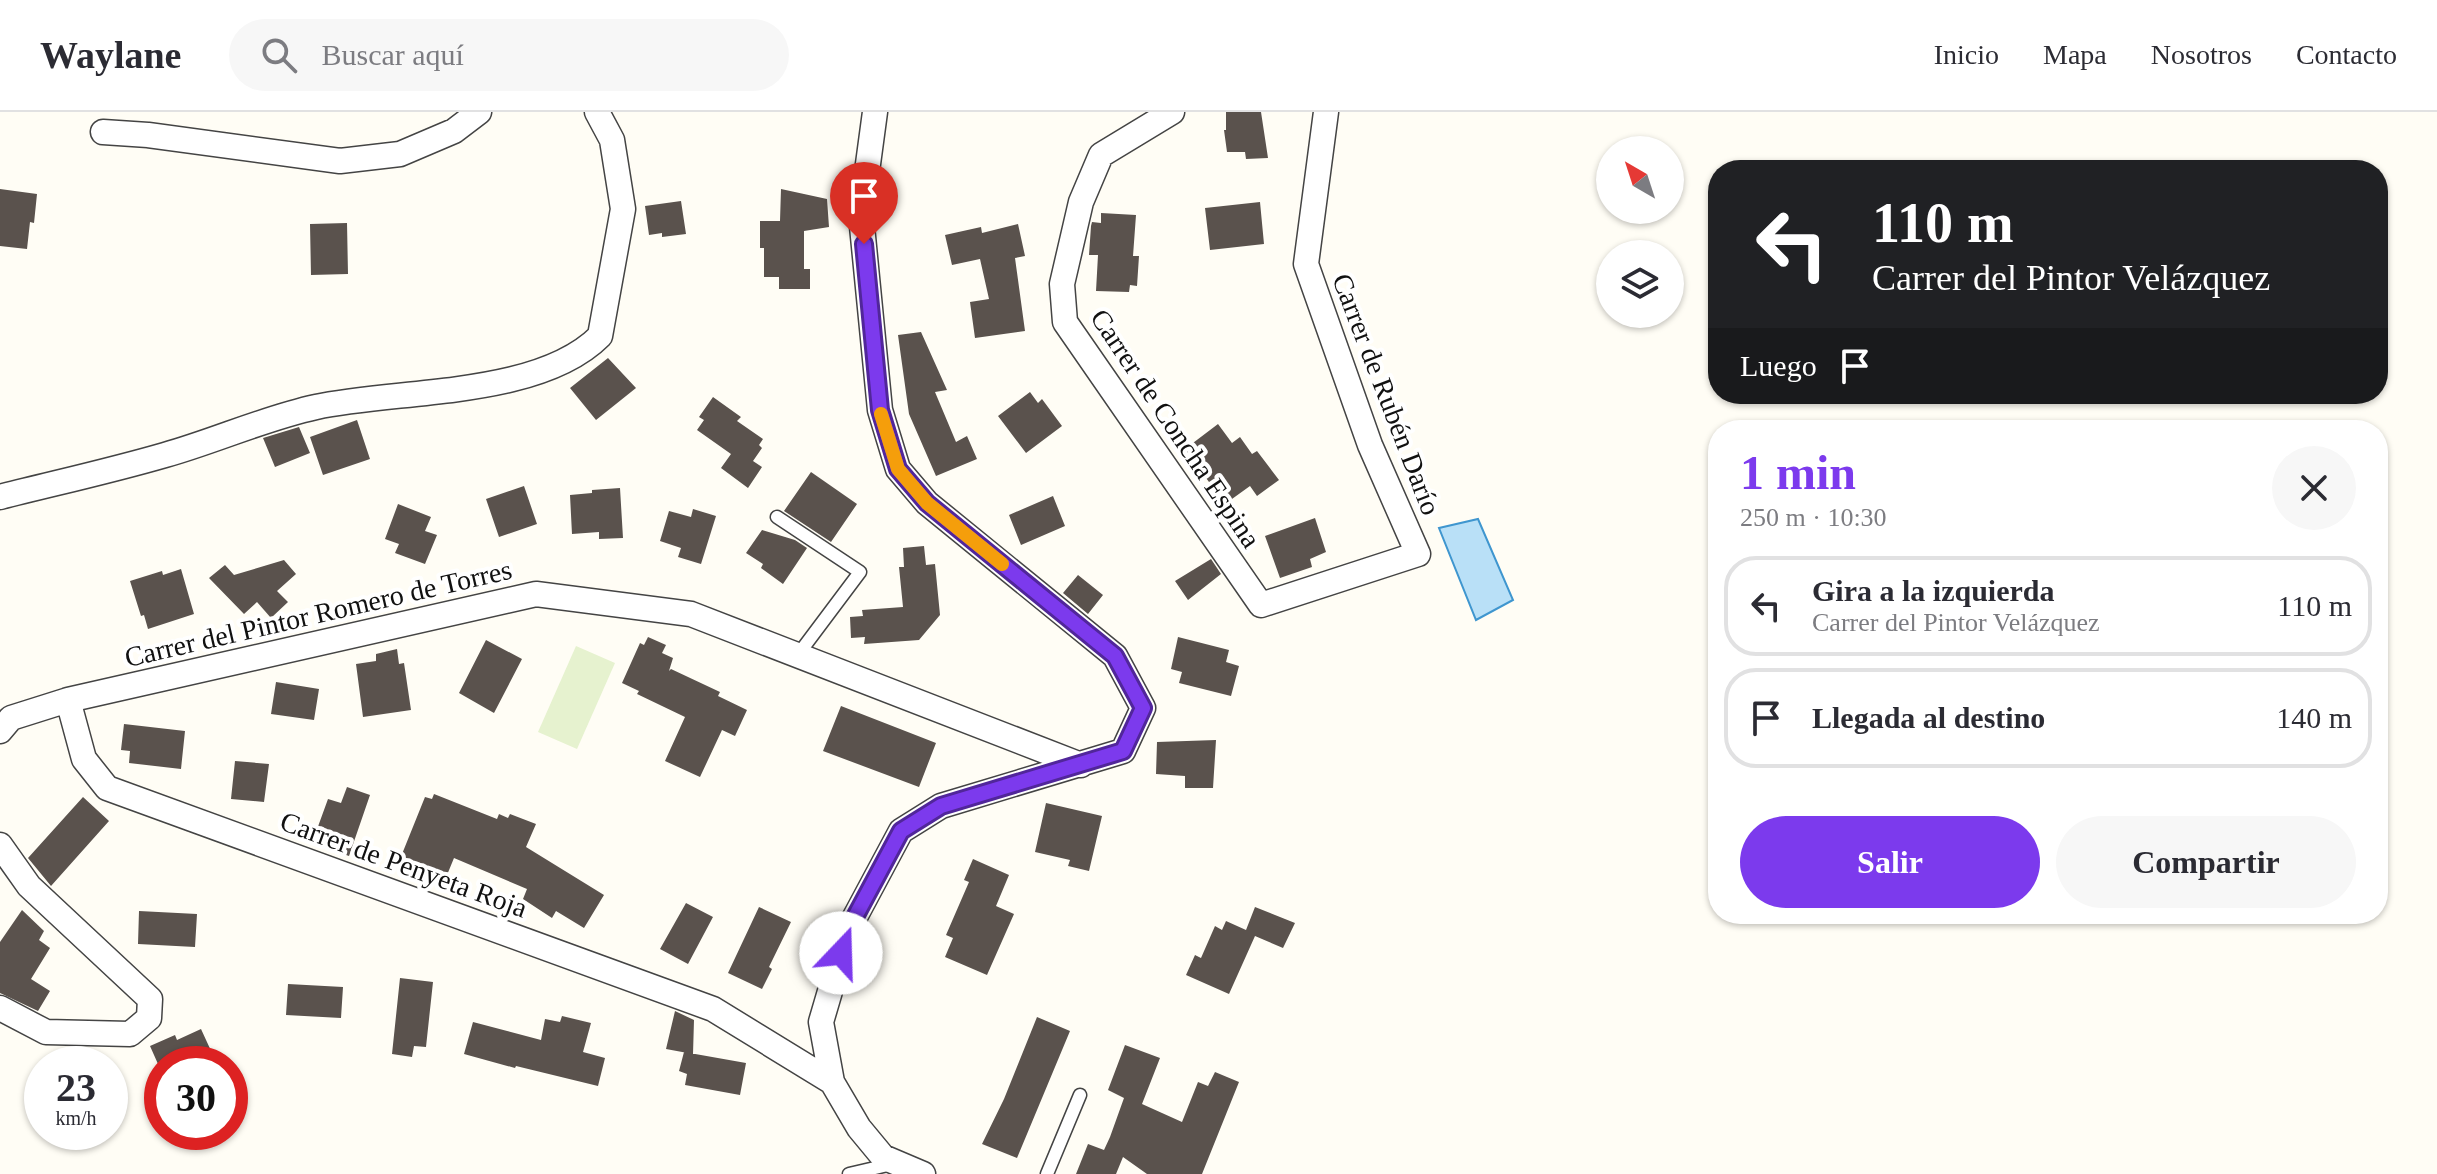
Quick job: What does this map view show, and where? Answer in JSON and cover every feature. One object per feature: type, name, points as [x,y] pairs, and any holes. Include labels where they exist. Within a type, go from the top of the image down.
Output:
[{"type":"street","points":[[103,132],[148,135],[340,161],[400,154],[454,131],[479,112]]},
{"type":"street","points":[[0,497],[165,455],[315,407],[463,390],[538,371],[585,351],[600,336],[623,209],[612,140],[597,112]]},
{"type":"street","points":[[875,112],[861,216],[880,410],[898,469],[927,503],[1115,656],[1143,708],[1123,751],[941,806],[901,831],[848,930],[821,1022],[832,1082],[874,1148],[894,1164],[923,1174]]},
{"type":"street","name":"Carrer de Concha Espina","points":[[1172,112],[1101,155],[1081,202],[1062,284],[1065,322],[1261,605],[1418,554]]},
{"type":"street","name":"Carrer de Rubén Darío","points":[[1326,112],[1306,264],[1370,445],[1418,554]]},
{"type":"street","name":"Carrer del Pintor Romero de Torres","points":[[68,700],[536,594],[691,614],[1081,765]]},
{"type":"street","points":[[0,731],[11,718],[68,700]]},
{"type":"street","name":"Carrer de Penyeta Roja","points":[[68,700],[84,759],[107,788],[713,1009],[832,1082]]},
{"type":"street","points":[[0,845],[29,886],[150,999],[149,1018],[130,1034],[46,1032],[0,1008]]},
{"type":"lane","points":[[777,517],[860,572],[797,656]]},
{"type":"lane","points":[[1047,1174],[1080,1095]]},
{"type":"lane","points":[[849,1174],[894,1164]]},
{"type":"green space","points":[[576,646],[615,663],[577,749],[538,732]]},
{"type":"water","points":[[1478,519],[1513,600],[1476,620],[1439,528]]},
{"type":"building","points":[[1226,112],[1261,112],[1268,158],[1246,159],[1245,152],[1227,152],[1224,130]]},
{"type":"building","points":[[0,189],[37,194],[27,249],[0,246]]},
{"type":"building","points":[[781,189],[827,199],[829,227],[804,231],[804,269],[810,269],[810,289],[779,289],[779,277],[764,277],[760,221],[780,221]]},
{"type":"building","points":[[681,201],[686,234],[649,235],[645,206]]},
{"type":"building","points":[[1260,202],[1264,244],[1210,250],[1205,208]]},
{"type":"building","points":[[1101,213],[1136,215],[1133,256],[1139,256],[1137,286],[1130,285],[1129,292],[1096,291],[1098,255],[1089,255],[1092,222],[1101,223]]},
{"type":"building","points":[[347,223],[348,274],[311,275],[310,224]]},
{"type":"building","points":[[1018,224],[1025,256],[1015,258],[1025,331],[975,338],[970,302],[989,299],[980,259],[952,265],[945,235],[981,227],[982,233]]},
{"type":"building","points":[[921,332],[947,390],[935,392],[956,442],[967,436],[977,459],[936,476],[909,414],[898,335]]},
{"type":"building","points":[[608,358],[636,388],[596,420],[570,388]]},
{"type":"building","points":[[1030,392],[1038,403],[1042,399],[1062,426],[1026,453],[998,416]]},
{"type":"building","points":[[713,397],[741,417],[737,421],[763,439],[759,445],[762,448],[753,461],[762,467],[748,488],[721,468],[731,454],[697,430],[704,420],[699,417]]},
{"type":"building","points":[[357,420],[370,459],[323,475],[310,437]]},
{"type":"building","points":[[1218,424],[1232,443],[1240,437],[1252,454],[1257,451],[1279,480],[1257,496],[1250,486],[1225,504],[1185,449]]},
{"type":"building","points":[[299,427],[310,453],[275,467],[263,438]]},
{"type":"building","points":[[811,472],[857,504],[831,542],[784,511]]},
{"type":"building","points":[[524,486],[537,524],[499,537],[486,499]]},
{"type":"building","points":[[620,488],[623,538],[599,539],[599,532],[572,534],[570,495]]},
{"type":"building","points":[[1053,496],[1065,526],[1021,545],[1009,515]]},
{"type":"building","points":[[398,504],[431,517],[425,531],[437,535],[425,564],[395,553],[399,544],[385,539]]},
{"type":"building","points":[[693,509],[716,516],[701,564],[678,557],[681,548],[660,541],[669,511],[691,517]]},
{"type":"building","points":[[1315,518],[1326,552],[1310,559],[1312,567],[1280,578],[1265,536]]},
{"type":"building","points":[[762,530],[795,540],[807,548],[783,584],[761,568],[763,564],[746,553]]},
{"type":"building","points":[[924,546],[926,565],[935,564],[940,615],[919,640],[864,644],[865,637],[851,638],[850,617],[863,616],[862,610],[903,607],[899,567],[904,567],[903,548]]},
{"type":"building","points":[[1211,559],[1221,574],[1188,600],[1175,581]]},
{"type":"building","points":[[284,560],[296,574],[277,591],[288,602],[271,618],[257,602],[244,614],[209,578],[225,565],[234,575]]},
{"type":"building","points":[[181,569],[194,614],[148,629],[130,581],[162,571],[163,575]]},
{"type":"building","points":[[1078,575],[1103,595],[1088,614],[1063,593]]},
{"type":"building","points":[[648,637],[666,645],[662,653],[673,658],[669,671],[671,669],[720,692],[718,696],[747,710],[735,736],[722,730],[700,777],[665,761],[685,717],[637,694],[639,691],[622,683],[640,643],[644,645]]},
{"type":"building","points":[[1178,637],[1229,650],[1226,662],[1239,666],[1231,696],[1179,683],[1182,672],[1171,669]]},
{"type":"building","points":[[486,640],[522,659],[494,713],[459,693]]},
{"type":"building","points":[[397,649],[399,664],[404,663],[411,710],[363,717],[356,664],[376,661],[376,654]]},
{"type":"building","points":[[276,682],[319,689],[314,720],[271,714]]},
{"type":"building","points":[[841,706],[936,743],[919,787],[823,751]]},
{"type":"building","points":[[124,724],[185,731],[181,769],[129,763],[130,751],[121,750]]},
{"type":"building","points":[[1216,740],[1213,788],[1185,788],[1185,776],[1156,774],[1157,742]]},
{"type":"building","points":[[235,761],[269,764],[264,802],[231,799]]},
{"type":"building","points":[[347,787],[370,795],[349,856],[312,843],[328,799],[341,803]]},
{"type":"building","points":[[434,794],[497,819],[499,814],[508,818],[510,814],[536,824],[526,847],[604,895],[584,928],[556,911],[552,918],[523,899],[527,889],[454,858],[447,875],[423,865],[420,873],[398,864],[425,797],[432,799]]},
{"type":"building","points":[[83,797],[109,821],[51,886],[28,858]]},
{"type":"building","points":[[1046,803],[1102,816],[1089,871],[1068,866],[1070,860],[1035,852]]},
{"type":"building","points":[[973,859],[1009,875],[996,906],[1014,914],[987,975],[945,957],[953,938],[946,935],[969,882],[964,880]]},
{"type":"building","points":[[686,903],[713,917],[688,964],[660,949]]},
{"type":"building","points":[[759,907],[791,922],[762,989],[728,973]]},
{"type":"building","points":[[1255,907],[1295,923],[1283,948],[1255,936],[1229,994],[1186,975],[1195,955],[1201,958],[1215,926],[1222,930],[1226,921],[1246,930]]},
{"type":"building","points":[[22,910],[44,931],[39,940],[50,948],[31,979],[50,991],[38,1011],[0,993],[0,942]]},
{"type":"building","points":[[139,911],[197,914],[195,947],[138,944]]},
{"type":"building","points":[[400,978],[433,982],[426,1047],[414,1046],[412,1057],[392,1054]]},
{"type":"building","points":[[288,984],[343,987],[341,1018],[286,1015]]},
{"type":"building","points":[[675,1011],[694,1020],[693,1054],[666,1049]]},
{"type":"building","points":[[562,1016],[591,1023],[583,1052],[605,1058],[598,1086],[464,1054],[473,1022],[541,1040],[545,1019],[560,1022]]},
{"type":"building","points":[[1037,1017],[1070,1031],[1017,1158],[982,1144]]},
{"type":"building","points":[[201,1029],[209,1046],[150,1046],[175,1035],[177,1040]]},
{"type":"building","points":[[1125,1045],[1160,1058],[1142,1104],[1182,1122],[1198,1082],[1208,1086],[1215,1072],[1239,1082],[1202,1174],[1147,1174],[1123,1157],[1116,1174],[1076,1174],[1088,1144],[1104,1150],[1110,1137],[1124,1098],[1108,1090]]},
{"type":"building","points":[[684,1052],[746,1063],[740,1095],[685,1085],[687,1074],[679,1071]]},
{"type":"slow traffic","points":[[881,414],[898,469],[927,503],[1002,564]]},
{"type":"route","points":[[841,953],[848,930],[901,831],[941,806],[1123,751],[1143,708],[1115,656],[927,503],[898,469],[880,410],[864,244]]}]
